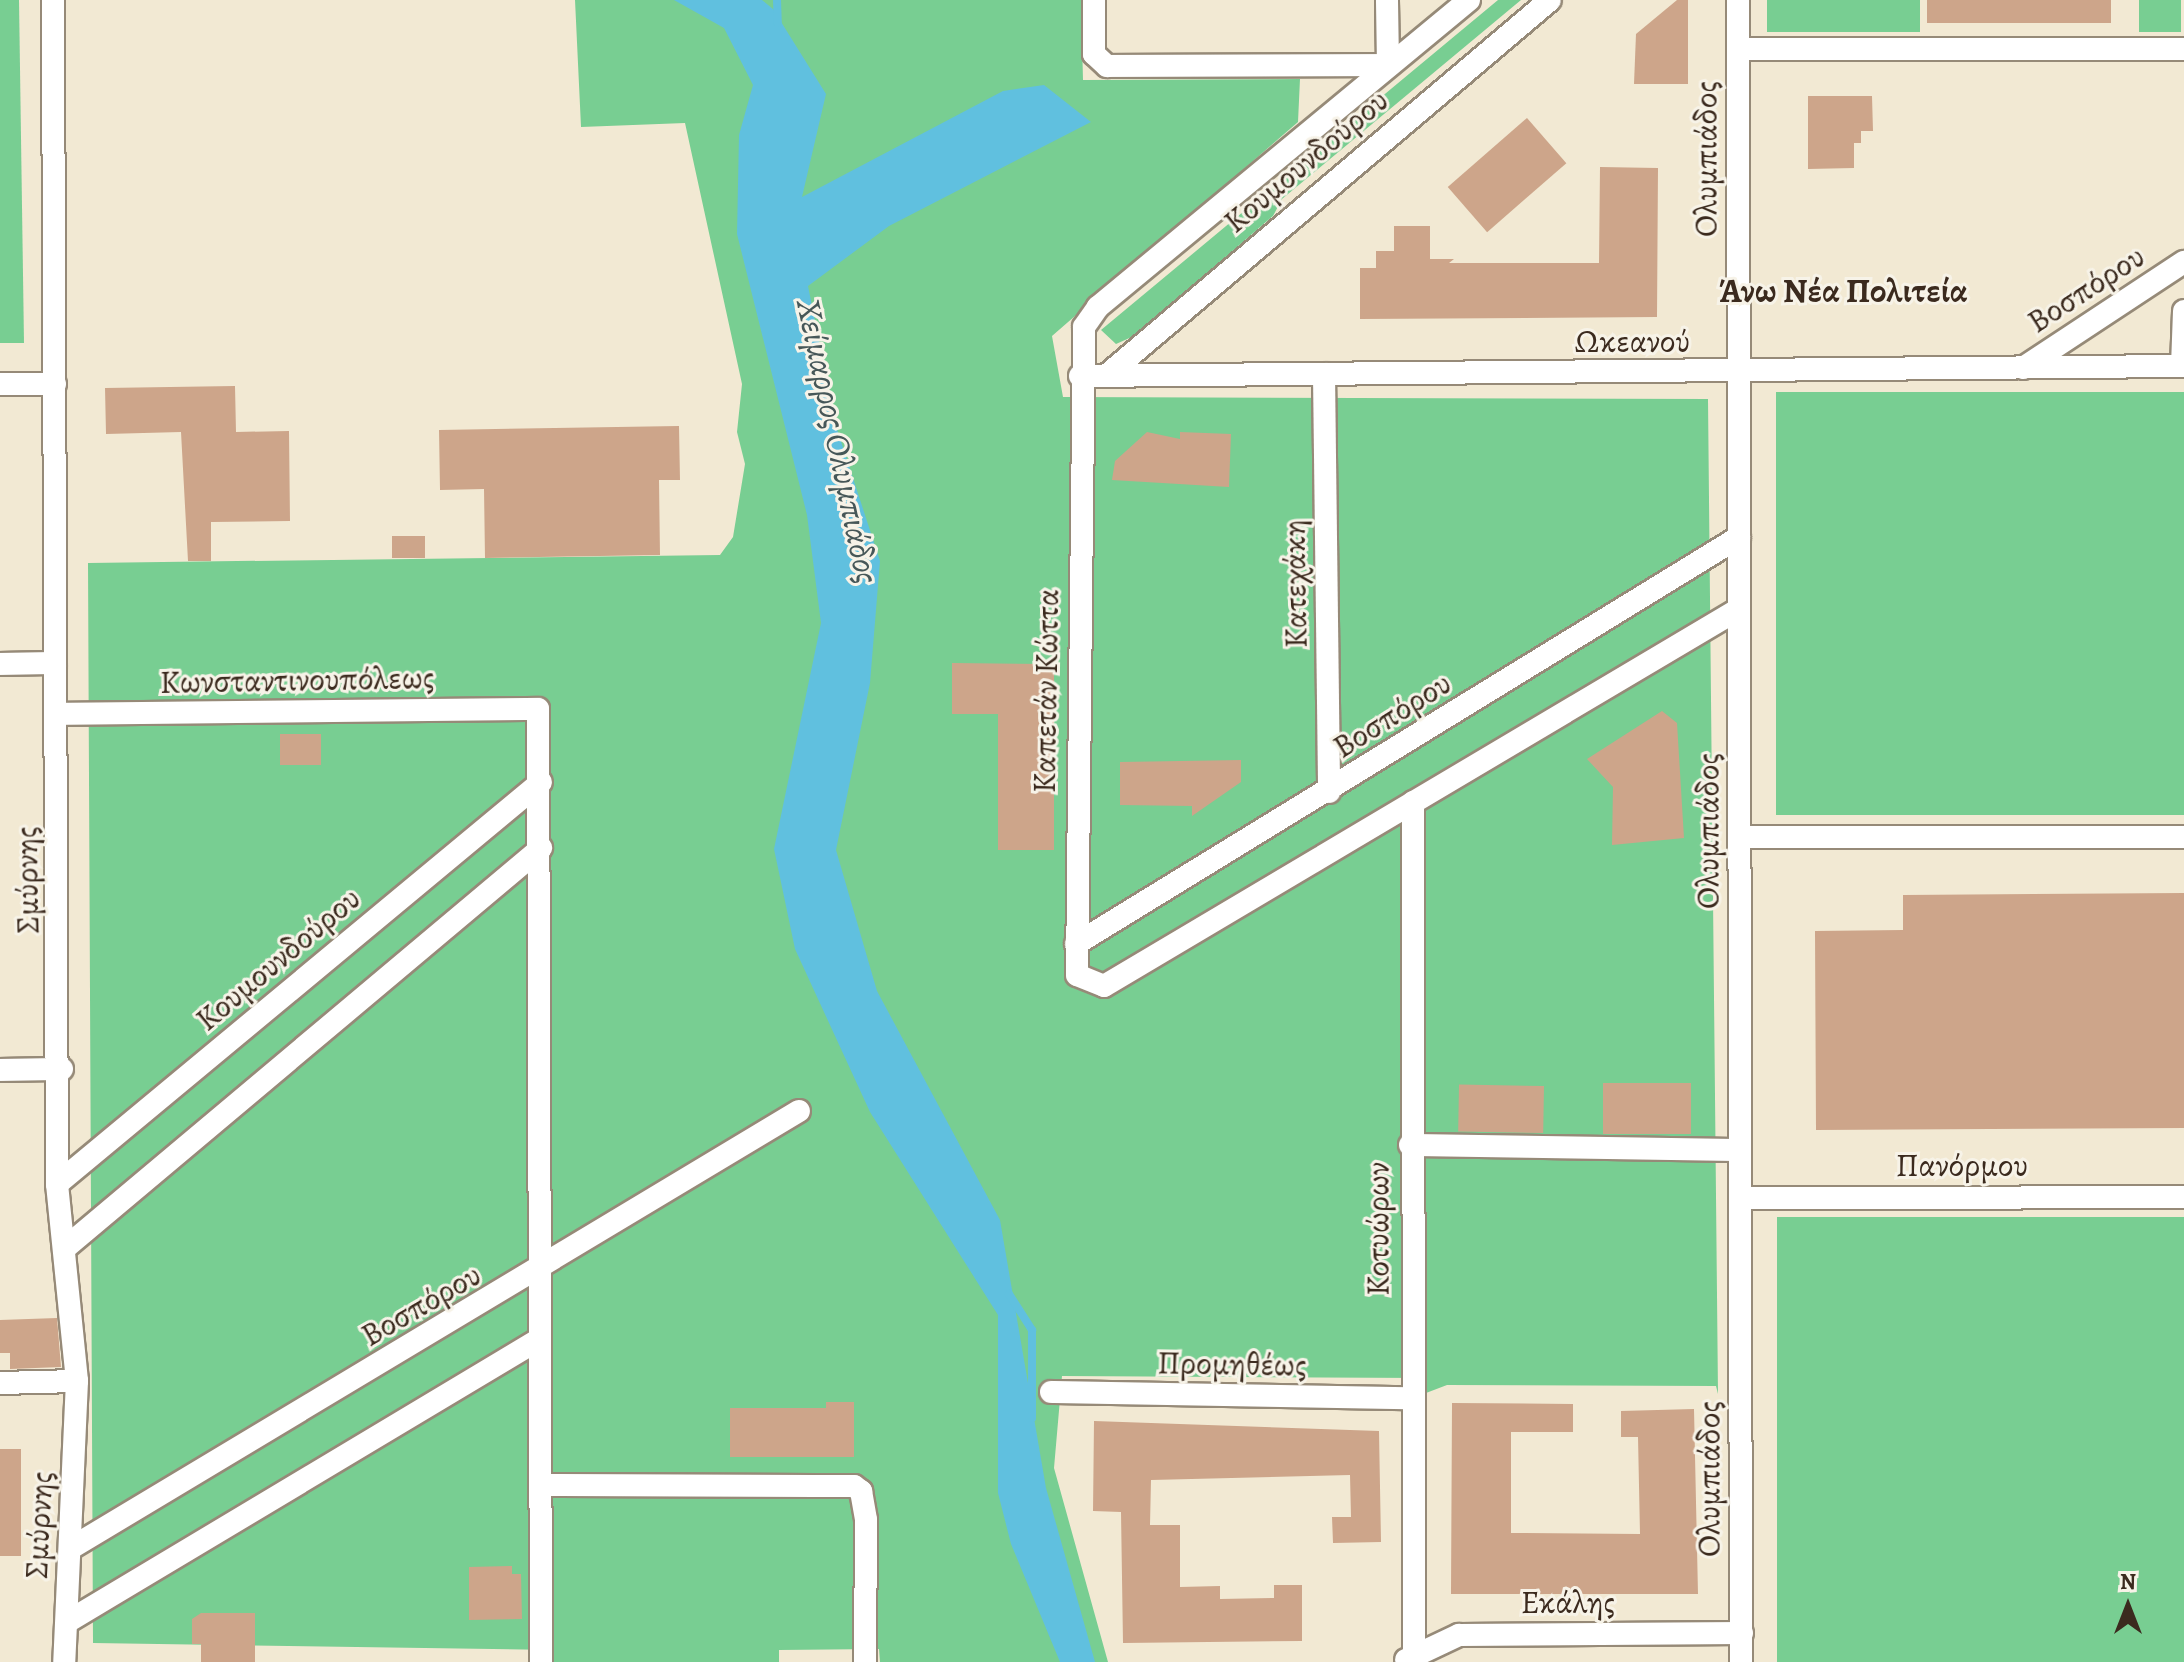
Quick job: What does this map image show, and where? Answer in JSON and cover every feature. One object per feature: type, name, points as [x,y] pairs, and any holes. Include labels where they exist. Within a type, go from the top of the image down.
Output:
[{"type":"street","name":"Σμύρνης","points":[[53,0],[55,663],[62,1069],[57,1184],[77,1381],[64,1662]]},
{"type":"street","points":[[1094,0],[1096,60],[1138,66],[1388,65],[1387,0]]},
{"type":"street","name":"Κουμουνδούρου","points":[[1080,376],[1081,336],[1098,307],[1469,0]]},
{"type":"street","name":"Κουμουνδούρου","points":[[1107,375],[1550,0]]},
{"type":"street","name":"Ολυμπιάδος","points":[[1738,0],[1741,1662]]},
{"type":"street","points":[[1738,49],[2184,49]]},
{"type":"street","name":"Βοσπόρου","points":[[2022,368],[2184,262]]},
{"type":"street","points":[[2183,325],[2183,366]]},
{"type":"street","name":"Ωκεανού","points":[[1080,376],[1738,373],[2183,366]]},
{"type":"street","name":"Κατεχάκη","points":[[1324,374],[1329,792]]},
{"type":"street","name":"Καπετάν Κώττα","points":[[1080,376],[1077,975],[1104,986],[1413,802]]},
{"type":"street","points":[[0,384],[55,384]]},
{"type":"street","name":"Βοσπόρου","points":[[1076,944],[1329,792],[1739,537]]},
{"type":"street","points":[[1413,802],[1739,609]]},
{"type":"street","points":[[0,664],[55,663]]},
{"type":"street","name":"Κωνσταντινουπόλεως","points":[[57,714],[538,709],[541,782]]},
{"type":"street","points":[[541,782],[538,1340],[541,1662]]},
{"type":"street","name":"Κουμουνδούρου","points":[[57,1184],[541,782]]},
{"type":"street","name":"Κοτυώρων","points":[[1408,1659],[1413,802]]},
{"type":"street","points":[[1740,837],[2184,837]]},
{"type":"street","points":[[65,1248],[541,848]]},
{"type":"street","points":[[0,1070],[62,1069]]},
{"type":"street","name":"Βοσπόρου","points":[[71,1548],[540,1273],[799,1111]]},
{"type":"street","points":[[1410,1145],[1740,1150]]},
{"type":"street","name":"Πανόρμου","points":[[1740,1198],[2184,1197]]},
{"type":"street","points":[[67,1622],[538,1340]]},
{"type":"street","points":[[0,1383],[77,1381]]},
{"type":"street","name":"Προμηθέως","points":[[1051,1392],[1411,1398]]},
{"type":"street","points":[[541,1485],[854,1486],[866,1520],[865,1662]]},
{"type":"street","name":"Εκάλης","points":[[1408,1659],[1459,1635],[1742,1633]]},
{"type":"green space","points":[[0,0],[19,0],[24,343],[0,343]]},
{"type":"green space","points":[[575,0],[1081,0],[1083,80],[1300,79],[1298,122],[1052,336],[1063,397],[1708,399],[1718,1394],[1716,1386],[1447,1385],[1426,1393],[1425,1378],[1062,1376],[1054,1468],[1108,1662],[880,1662],[879,1649],[779,1650],[779,1662],[554,1662],[554,1650],[93,1643],[88,563],[720,555],[733,537],[745,464],[737,432],[742,384],[685,123],[581,127]]},
{"type":"green space","points":[[1498,0],[1521,0],[1282,199],[1273,216],[1134,336],[1116,344],[1101,330]]},
{"type":"green space","points":[[1767,0],[1920,0],[1920,32],[1767,32]]},
{"type":"green space","points":[[2139,0],[2181,0],[2181,32],[2139,32]]},
{"type":"green space","points":[[1776,392],[2184,392],[2184,815],[1776,815]]},
{"type":"green space","points":[[1777,1217],[2184,1217],[2184,1662],[1777,1662]]},
{"type":"water","points":[[674,0],[762,0],[773,9],[826,94],[802,197],[1003,91],[1044,85],[1091,122],[889,226],[808,286],[836,426],[880,561],[870,683],[836,850],[877,991],[1000,1220],[1046,1488],[1095,1662],[1060,1662],[1011,1544],[998,1493],[998,1315],[870,1112],[795,949],[774,849],[821,623],[807,515],[737,234],[739,135],[753,85],[724,28]]},
{"type":"building","points":[[1677,0],[1688,0],[1688,84],[1634,84],[1636,34]]},
{"type":"building","points":[[1927,0],[2111,0],[2111,23],[1927,23]]},
{"type":"building","points":[[1808,96],[1872,96],[1873,131],[1861,131],[1861,143],[1854,143],[1854,168],[1808,169]]},
{"type":"building","points":[[1527,118],[1566,163],[1487,232],[1448,187]]},
{"type":"building","points":[[1600,167],[1658,168],[1657,317],[1360,319],[1360,268],[1376,268],[1376,251],[1394,251],[1394,226],[1430,226],[1430,259],[1454,259],[1449,263],[1599,263]]},
{"type":"building","points":[[235,386],[236,432],[289,431],[290,521],[211,522],[211,561],[188,561],[181,432],[106,434],[105,388]]},
{"type":"building","points":[[679,426],[680,480],[659,480],[660,555],[485,558],[484,489],[440,490],[439,430]]},
{"type":"building","points":[[1147,432],[1180,439],[1180,432],[1231,434],[1229,487],[1112,480],[1115,461]]},
{"type":"building","points":[[392,536],[425,536],[425,558],[392,558]]},
{"type":"building","points":[[952,663],[1054,664],[1054,850],[998,850],[998,714],[952,714]]},
{"type":"building","points":[[1662,711],[1677,723],[1684,838],[1612,845],[1613,787],[1587,759]]},
{"type":"building","points":[[280,734],[321,734],[321,765],[280,765]]},
{"type":"building","points":[[1241,760],[1241,782],[1192,816],[1192,806],[1120,805],[1120,762]]},
{"type":"building","points":[[2184,893],[2184,1128],[1816,1130],[1815,931],[1903,930],[1903,895]]},
{"type":"building","points":[[1603,1083],[1691,1083],[1691,1134],[1603,1134]]},
{"type":"building","points":[[1459,1085],[1544,1086],[1543,1133],[1458,1132]]},
{"type":"building","points":[[57,1318],[61,1367],[10,1369],[10,1353],[0,1353],[0,1320]]},
{"type":"building","points":[[826,1402],[854,1402],[854,1457],[730,1457],[730,1408],[826,1408]]},
{"type":"building","points":[[1452,1403],[1573,1404],[1573,1432],[1511,1432],[1511,1533],[1640,1534],[1638,1437],[1621,1437],[1621,1411],[1694,1409],[1698,1594],[1451,1594]]},
{"type":"building","points":[[1094,1421],[1379,1431],[1381,1542],[1333,1543],[1332,1517],[1351,1517],[1350,1475],[1151,1480],[1150,1525],[1180,1525],[1180,1587],[1220,1586],[1220,1599],[1274,1598],[1274,1585],[1302,1585],[1302,1641],[1123,1643],[1121,1512],[1093,1511]]},
{"type":"building","points":[[0,1449],[21,1449],[21,1556],[0,1556]]},
{"type":"building","points":[[512,1566],[512,1574],[521,1574],[522,1619],[469,1620],[469,1567]]},
{"type":"building","points":[[201,1613],[255,1613],[255,1662],[201,1662],[201,1644],[192,1644],[192,1619]]},
{"type":"waterway","points":[[777,0],[778,23]]},
{"type":"waterway","name":"Χείμαρρος Ολυμπιάδος","points":[[1009,1294],[1032,1330],[1032,1418]]},
{"type":"district","name":"Άνω Νέα Πολιτεία","points":[[1843,291]]}]
